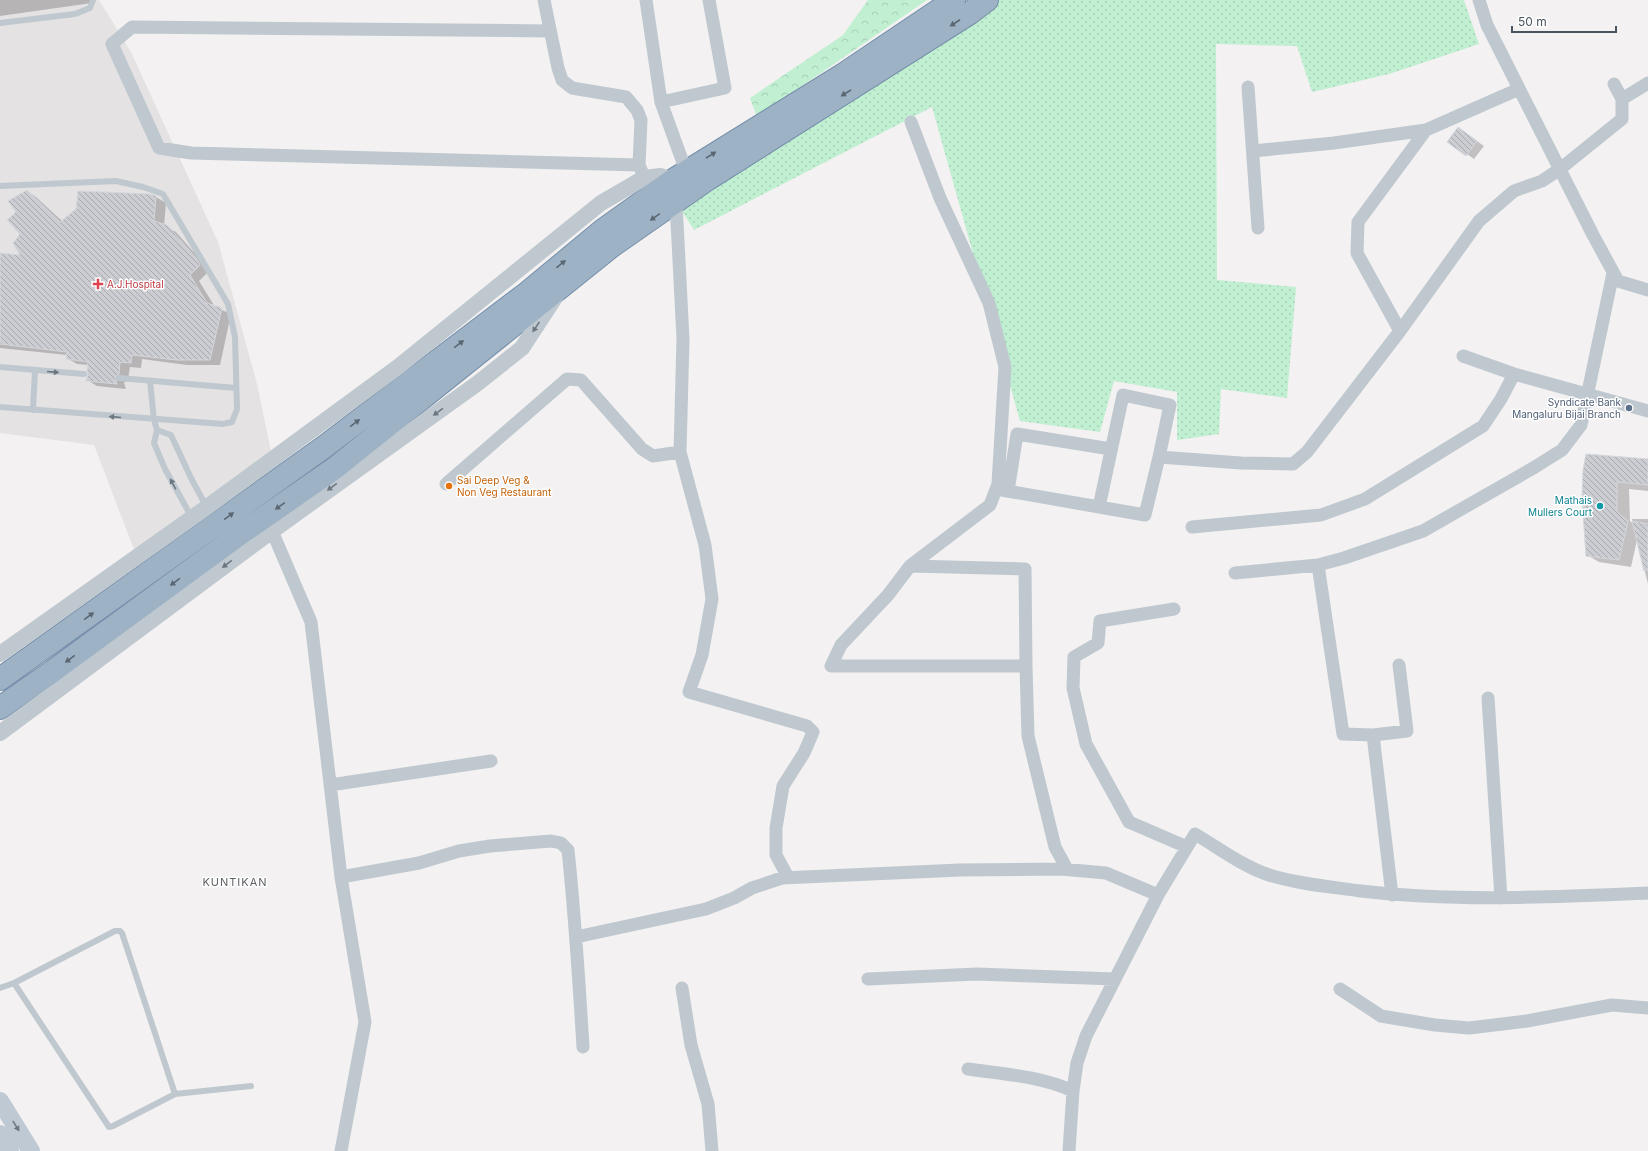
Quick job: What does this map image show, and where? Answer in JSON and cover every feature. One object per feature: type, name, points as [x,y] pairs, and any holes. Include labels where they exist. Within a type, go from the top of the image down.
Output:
[{"type":"highway","points":[[0,679],[324,447],[527,293],[603,230],[680,175],[844,74],[954,0]]},
{"type":"highway","points":[[0,708],[335,468],[612,246],[708,179],[970,13],[987,0]]},
{"type":"main road","points":[[0,1101],[31,1151]]},
{"type":"main road","points":[[0,1134],[10,1151]]},
{"type":"street","points":[[544,0],[558,68],[562,80],[572,88],[626,97],[637,110],[641,120],[642,172]]},
{"type":"street","points":[[550,31],[132,27],[112,44],[159,148],[191,153],[642,172],[660,176],[680,175],[661,102],[646,0]]},
{"type":"street","points":[[661,102],[724,88],[709,0]]},
{"type":"street","points":[[1479,0],[1487,25],[1618,281],[1648,290]]},
{"type":"street","points":[[1622,99],[1648,83]]},
{"type":"street","points":[[1159,457],[1241,463],[1293,464],[1307,452],[1400,331],[1479,221],[1514,191],[1542,181],[1560,169],[1622,119],[1622,99],[1614,84]]},
{"type":"street","points":[[1248,87],[1258,228]]},
{"type":"street","points":[[1253,151],[1334,143],[1426,130],[1519,89]]},
{"type":"street","points":[[911,122],[940,198],[989,303],[1005,367],[998,484],[1002,490],[1099,507],[1145,515],[1170,405],[1123,395],[1110,449],[1099,507]]},
{"type":"street","points":[[1400,331],[1358,253],[1358,222],[1426,130]]},
{"type":"street","points":[[0,654],[192,518],[398,367],[642,172]]},
{"type":"street","points":[[676,202],[683,339],[680,452],[705,545],[712,598],[702,655],[689,692],[807,726],[813,732],[804,753],[783,786],[776,828],[776,855],[788,877]]},
{"type":"street","points":[[1235,573],[1318,565],[1344,558],[1423,531],[1562,450],[1581,424],[1613,272]]},
{"type":"street","points":[[0,733],[272,531],[478,383],[522,348],[565,283]]},
{"type":"street","points":[[1463,356],[1514,374],[1648,411]]},
{"type":"street","points":[[1192,527],[1321,515],[1365,499],[1483,426],[1501,399],[1514,374]]},
{"type":"street","points":[[446,484],[567,378],[582,380],[642,449],[653,456],[680,452]]},
{"type":"street","points":[[1026,666],[831,666],[841,644],[888,595],[910,566],[990,505],[1002,490],[1017,434],[1110,449]]},
{"type":"street","points":[[272,531],[310,622],[341,877],[365,1022],[341,1151]]},
{"type":"street","points":[[1318,565],[1343,734],[1373,735],[1407,731],[1399,665]]},
{"type":"street","points":[[910,566],[1025,569],[1028,736],[1055,847],[1067,869]]},
{"type":"street","points":[[1174,609],[1100,621],[1098,643],[1074,658],[1073,688],[1086,744],[1128,822],[1187,847]]},
{"type":"street","points":[[1488,698],[1501,898]]},
{"type":"street","points":[[1373,735],[1392,895]]},
{"type":"street","points":[[330,785],[491,761]]},
{"type":"street","points":[[1069,1151],[1073,1091],[1077,1062],[1086,1036],[1158,896],[1195,834],[1249,866],[1269,875],[1334,888],[1392,895],[1501,898],[1648,893]]},
{"type":"street","points":[[341,877],[419,863],[458,851],[490,846],[551,841],[561,843],[568,850],[576,937],[583,1047]]},
{"type":"street","points":[[576,937],[706,909],[734,898],[752,888],[788,877],[960,870],[1067,869],[1106,873],[1158,896]]},
{"type":"street","points":[[868,980],[977,974],[1115,979]]},
{"type":"street","points":[[682,988],[691,1045],[708,1104],[712,1151]]},
{"type":"street","points":[[1340,989],[1381,1016],[1434,1025],[1469,1028],[1527,1021],[1612,1005],[1648,1008]]},
{"type":"street","points":[[968,1069],[1054,1082],[1073,1091]]},
{"type":"lane","points":[[0,23],[75,14],[90,8],[92,0]]},
{"type":"lane","points":[[0,186],[116,182],[143,187],[163,194],[228,304],[235,337],[237,409],[232,422],[223,424],[154,420],[0,407]]},
{"type":"lane","points":[[0,367],[84,374]]},
{"type":"lane","points":[[33,410],[35,370]]},
{"type":"lane","points":[[119,378],[236,388]]},
{"type":"lane","points":[[150,381],[154,420],[157,430],[154,443],[165,469],[192,518]]},
{"type":"lane","points":[[157,430],[171,435],[191,478],[207,507]]},
{"type":"lane","points":[[0,988],[14,983],[115,931],[120,931],[122,933],[175,1094]]},
{"type":"lane","points":[[14,983],[109,1126],[113,1126],[175,1094],[250,1086]]},
{"type":"shaded area","points":[[0,0],[99,0],[131,52],[218,242],[257,384],[272,456],[135,552],[94,445],[0,433]]},
{"type":"green space","points":[[868,0],[927,0],[757,117],[750,98],[843,35]]},
{"type":"green space","points":[[986,0],[1464,0],[1479,44],[1389,74],[1312,92],[1297,46],[1216,44],[1217,280],[1296,287],[1287,398],[1221,389],[1219,434],[1177,440],[1177,392],[1114,381],[1100,432],[1020,421],[932,107],[694,230],[676,202]]},
{"type":"building","points":[[1458,127],[1477,141],[1466,156],[1447,142]]},
{"type":"building","name":"A.J.Hospital","points":[[27,190],[60,222],[76,209],[78,191],[150,194],[156,196],[154,221],[167,225],[196,258],[200,265],[190,275],[207,303],[222,308],[210,360],[177,360],[132,355],[131,363],[120,362],[119,374],[115,377],[117,384],[86,381],[88,375],[88,362],[66,359],[67,352],[0,344],[0,253],[20,255],[13,243],[20,234],[7,220],[16,212],[8,201]]},
{"type":"building","name":"Mathais Mullers Court","points":[[1586,454],[1648,459],[1648,485],[1617,482],[1617,512],[1628,521],[1619,560],[1586,556],[1582,499],[1583,470]]},
{"type":"building","points":[[1632,521],[1648,524],[1648,570],[1644,571]]},
{"type":"place","name":"A.J.Hospital","points":[[98,284]]},
{"type":"place","name":"Syndicate Bank Mangaluru Bijai Branch","points":[[1629,408]]},
{"type":"place","name":"Sai Deep Veg & Non Veg Restaurant","points":[[449,486]]},
{"type":"place","name":"Mathais Mullers Court","points":[[1600,506]]},
{"type":"district","name":"KUNTIKAN","points":[[235,882]]}]
